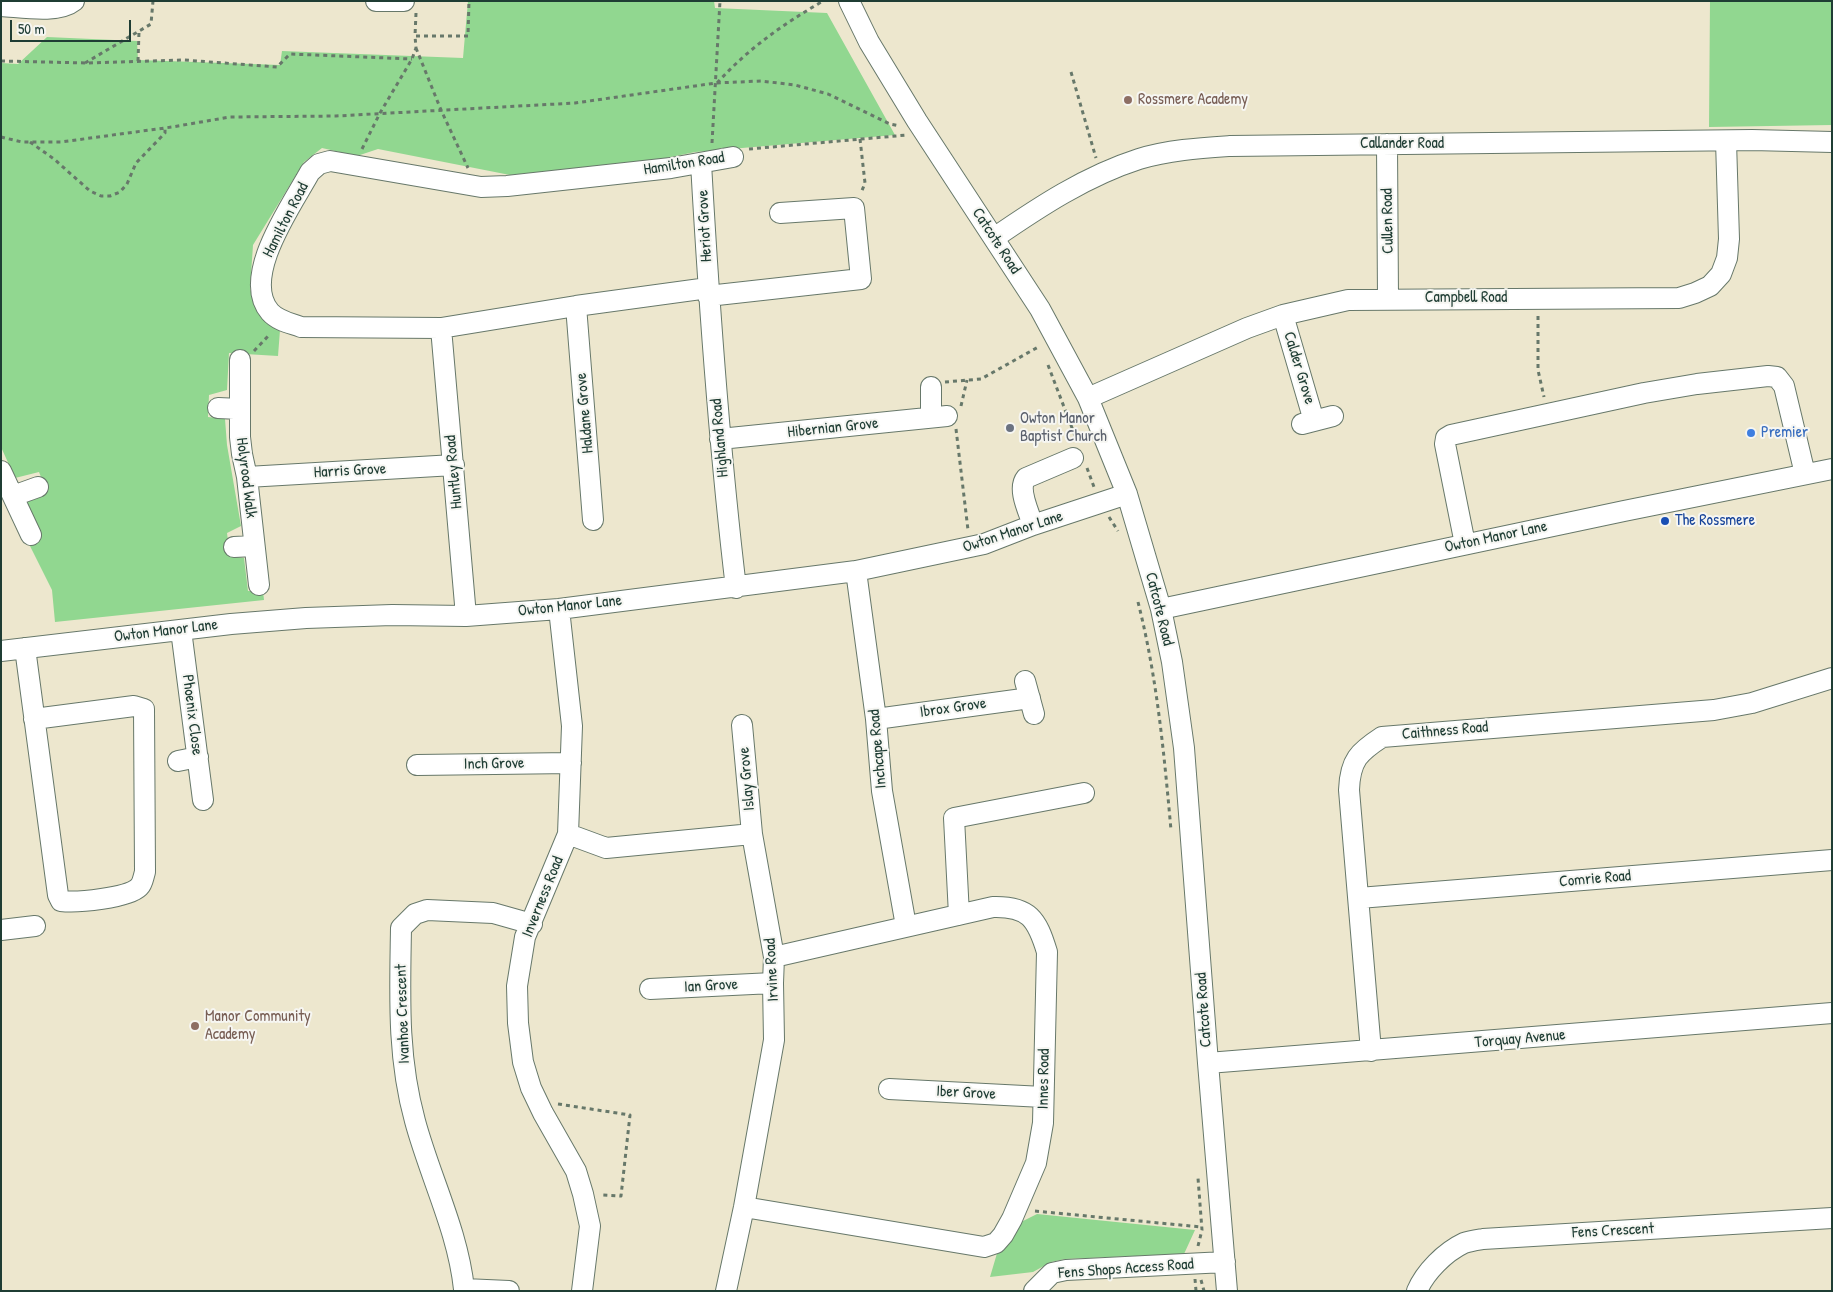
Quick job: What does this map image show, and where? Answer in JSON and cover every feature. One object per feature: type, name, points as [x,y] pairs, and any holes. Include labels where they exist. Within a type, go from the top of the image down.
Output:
[{"type":"street","points":[[1,6],[57,8],[68,6],[74,1]]},
{"type":"street","points":[[376,1],[410,6]]},
{"type":"street","name":"Catcote Road","points":[[849,1],[870,42],[917,121],[1040,309],[1088,398],[1127,494],[1161,609],[1172,662],[1184,748],[1227,1291]]},
{"type":"street","name":"Callander Road","points":[[994,238],[1074,187],[1100,174],[1140,159],[1185,149],[1230,146],[1387,144],[1800,140],[1832,142]]},
{"type":"street","name":"Campbell Road","points":[[1088,398],[1247,328],[1283,315],[1348,300],[1679,298],[1695,293],[1710,286],[1721,274],[1728,258],[1726,141]]},
{"type":"street","name":"Cullen Road","points":[[1387,144],[1388,299]]},
{"type":"street","name":"Hamilton Road","points":[[282,321],[271,312],[264,301],[261,285],[262,270],[267,251],[310,172],[319,164],[330,161],[476,186],[516,185],[671,168],[732,157]]},
{"type":"street","name":"Heriot Grove","points":[[706,162],[708,292]]},
{"type":"street","points":[[282,321],[301,327],[441,328],[576,306],[861,279],[854,208],[780,213]]},
{"type":"street","name":"Highland Road","points":[[708,292],[720,439],[736,588]]},
{"type":"street","name":"Haldane Grove","points":[[576,306],[593,520]]},
{"type":"street","name":"Calder Grove","points":[[1283,315],[1316,420]]},
{"type":"street","name":"Huntley Road","points":[[441,328],[466,616]]},
{"type":"street","name":"Holyrood Walk","points":[[240,363],[242,454],[247,477],[258,585]]},
{"type":"street","points":[[1465,544],[1445,444],[1446,438],[1450,435],[1644,393],[1697,384],[1768,376],[1777,377],[1784,386],[1805,474]]},
{"type":"street","points":[[935,385],[948,417]]},
{"type":"street","points":[[218,408],[240,409]]},
{"type":"street","name":"Hibernian Grove","points":[[720,439],[948,417]]},
{"type":"street","points":[[1033,525],[1023,491],[1024,481],[1026,478],[1073,458]]},
{"type":"street","name":"Harris Grove","points":[[247,477],[454,465]]},
{"type":"street","name":"Owton Manor Lane","points":[[1161,609],[1465,544],[1832,469]]},
{"type":"street","points":[[1,471],[30,535]]},
{"type":"street","points":[[12,496],[38,487]]},
{"type":"street","name":"Owton Manor Lane","points":[[1,651],[181,630],[306,618],[392,615],[466,616],[559,609],[736,588],[856,571],[984,544],[1033,525],[1127,494]]},
{"type":"street","points":[[234,547],[254,546]]},
{"type":"street","name":"Inchcape Road","points":[[856,571],[876,719],[882,791],[906,926]]},
{"type":"street","name":"Inverness Road","points":[[559,609],[572,726],[568,834],[525,938],[517,986],[518,1023],[523,1062],[531,1088],[576,1171],[583,1194],[590,1226],[582,1291]]},
{"type":"street","name":"Phoenix Close","points":[[181,630],[203,800]]},
{"type":"street","points":[[25,648],[34,719],[58,895],[61,901],[73,903],[129,894],[138,888],[142,882],[144,872],[144,709],[134,706],[34,719]]},
{"type":"street","name":"Caithness Road","points":[[1371,1050],[1350,781],[1352,769],[1363,750],[1382,736],[1714,710],[1752,703],[1830,683]]},
{"type":"street","name":"Ibrox Grove","points":[[876,719],[1030,698]]},
{"type":"street","name":"Islay Grove","points":[[742,725],[752,834]]},
{"type":"street","points":[[178,761],[198,757]]},
{"type":"street","name":"Inch Grove","points":[[417,765],[571,763]]},
{"type":"street","points":[[959,915],[954,818],[1084,793]]},
{"type":"street","points":[[568,834],[606,848],[752,834]]},
{"type":"street","name":"Irvine Road","points":[[726,1291],[744,1207],[774,1040],[774,957],[752,834]]},
{"type":"street","name":"Comrie Road","points":[[1359,898],[1832,860]]},
{"type":"street","name":"Innes Road","points":[[744,1207],[984,1247],[996,1243],[1012,1219],[1036,1163],[1043,1123],[1047,952],[1041,932],[1023,910],[1009,907],[994,907],[774,957]]},
{"type":"street","name":"Ivanhoe Crescent","points":[[509,1291],[464,1290],[456,1244],[415,1121],[405,1076],[400,1033],[401,928],[415,914],[427,910],[493,913],[532,924]]},
{"type":"street","points":[[1,930],[35,926]]},
{"type":"street","name":"Ian Grove","points":[[650,987],[773,983]]},
{"type":"street","name":"Torquay Avenue","points":[[1208,1063],[1832,1013]]},
{"type":"street","name":"Iber Grove","points":[[889,1090],[1044,1097]]},
{"type":"street","name":"Fens Crescent","points":[[1416,1291],[1420,1283],[1449,1252],[1466,1243],[1483,1239],[1832,1218]]},
{"type":"street","name":"Fens Shops Access Road","points":[[1034,1291],[1052,1273],[1066,1270],[1225,1262]]},
{"type":"path","points":[[84,63],[151,24],[153,1]]},
{"type":"path","points":[[415,36],[468,36],[469,1]]},
{"type":"path","points":[[716,83],[737,60],[784,24],[823,1]]},
{"type":"path","points":[[706,162],[716,83],[719,2]]},
{"type":"path","points":[[410,6],[416,48],[441,110],[476,186]]},
{"type":"path","points":[[138,62],[139,31]]},
{"type":"path","points":[[354,165],[380,113],[412,59],[416,48]]},
{"type":"path","points":[[1,61],[84,63],[184,60],[277,67],[290,54],[412,59]]},
{"type":"path","points":[[1071,72],[1100,174]]},
{"type":"path","points":[[1,137],[30,142],[61,142],[230,117],[336,116],[575,103],[716,83],[761,81],[795,85],[828,94],[890,124],[901,126]]},
{"type":"path","points":[[30,142],[34,147],[54,159],[90,191],[101,196],[110,196],[120,192],[127,184],[136,163],[165,133],[165,128]]},
{"type":"path","points":[[732,157],[742,150],[907,135]]},
{"type":"path","points":[[854,208],[865,183],[860,139]]},
{"type":"path","points":[[1539,298],[1538,370],[1547,414]]},
{"type":"path","points":[[240,363],[282,321]]},
{"type":"path","points":[[935,385],[981,379],[1041,346]]},
{"type":"path","points":[[966,380],[948,417],[971,547]]},
{"type":"path","points":[[538,1102],[630,1116],[621,1196],[583,1194]]},
{"type":"path","points":[[1193,1264],[1202,1227],[1197,1169]]},
{"type":"path","points":[[1035,1211],[1202,1227]]},
{"type":"green space","points":[[468,1],[714,1],[715,8],[827,13],[895,135],[695,152],[652,161],[510,175],[378,149],[357,156],[322,148],[304,162],[253,245],[250,289],[260,314],[280,330],[278,356],[229,353],[227,390],[209,395],[208,417],[225,419],[227,445],[241,526],[227,533],[230,556],[244,558],[248,591],[263,591],[264,600],[55,622],[52,590],[28,542],[25,498],[45,487],[39,472],[15,478],[1,447],[1,63],[18,64],[47,37],[137,41],[138,60],[280,65],[282,51],[463,58]]},
{"type":"green space","points":[[1710,1],[1832,1],[1832,125],[1709,127]]},
{"type":"green space","points":[[1037,1214],[1195,1230],[1184,1254],[1065,1259],[1051,1262],[1033,1272],[990,1277],[998,1250],[1017,1224]]},
{"type":"place","name":"Rossmere Academy","points":[[1128,100]]},
{"type":"place","name":"Owton Manor Baptist Church","points":[[1010,428]]},
{"type":"place","name":"Premier","points":[[1751,433]]},
{"type":"place","name":"The Rossmere","points":[[1665,521]]},
{"type":"place","name":"Manor Community Academy","points":[[195,1026]]}]
